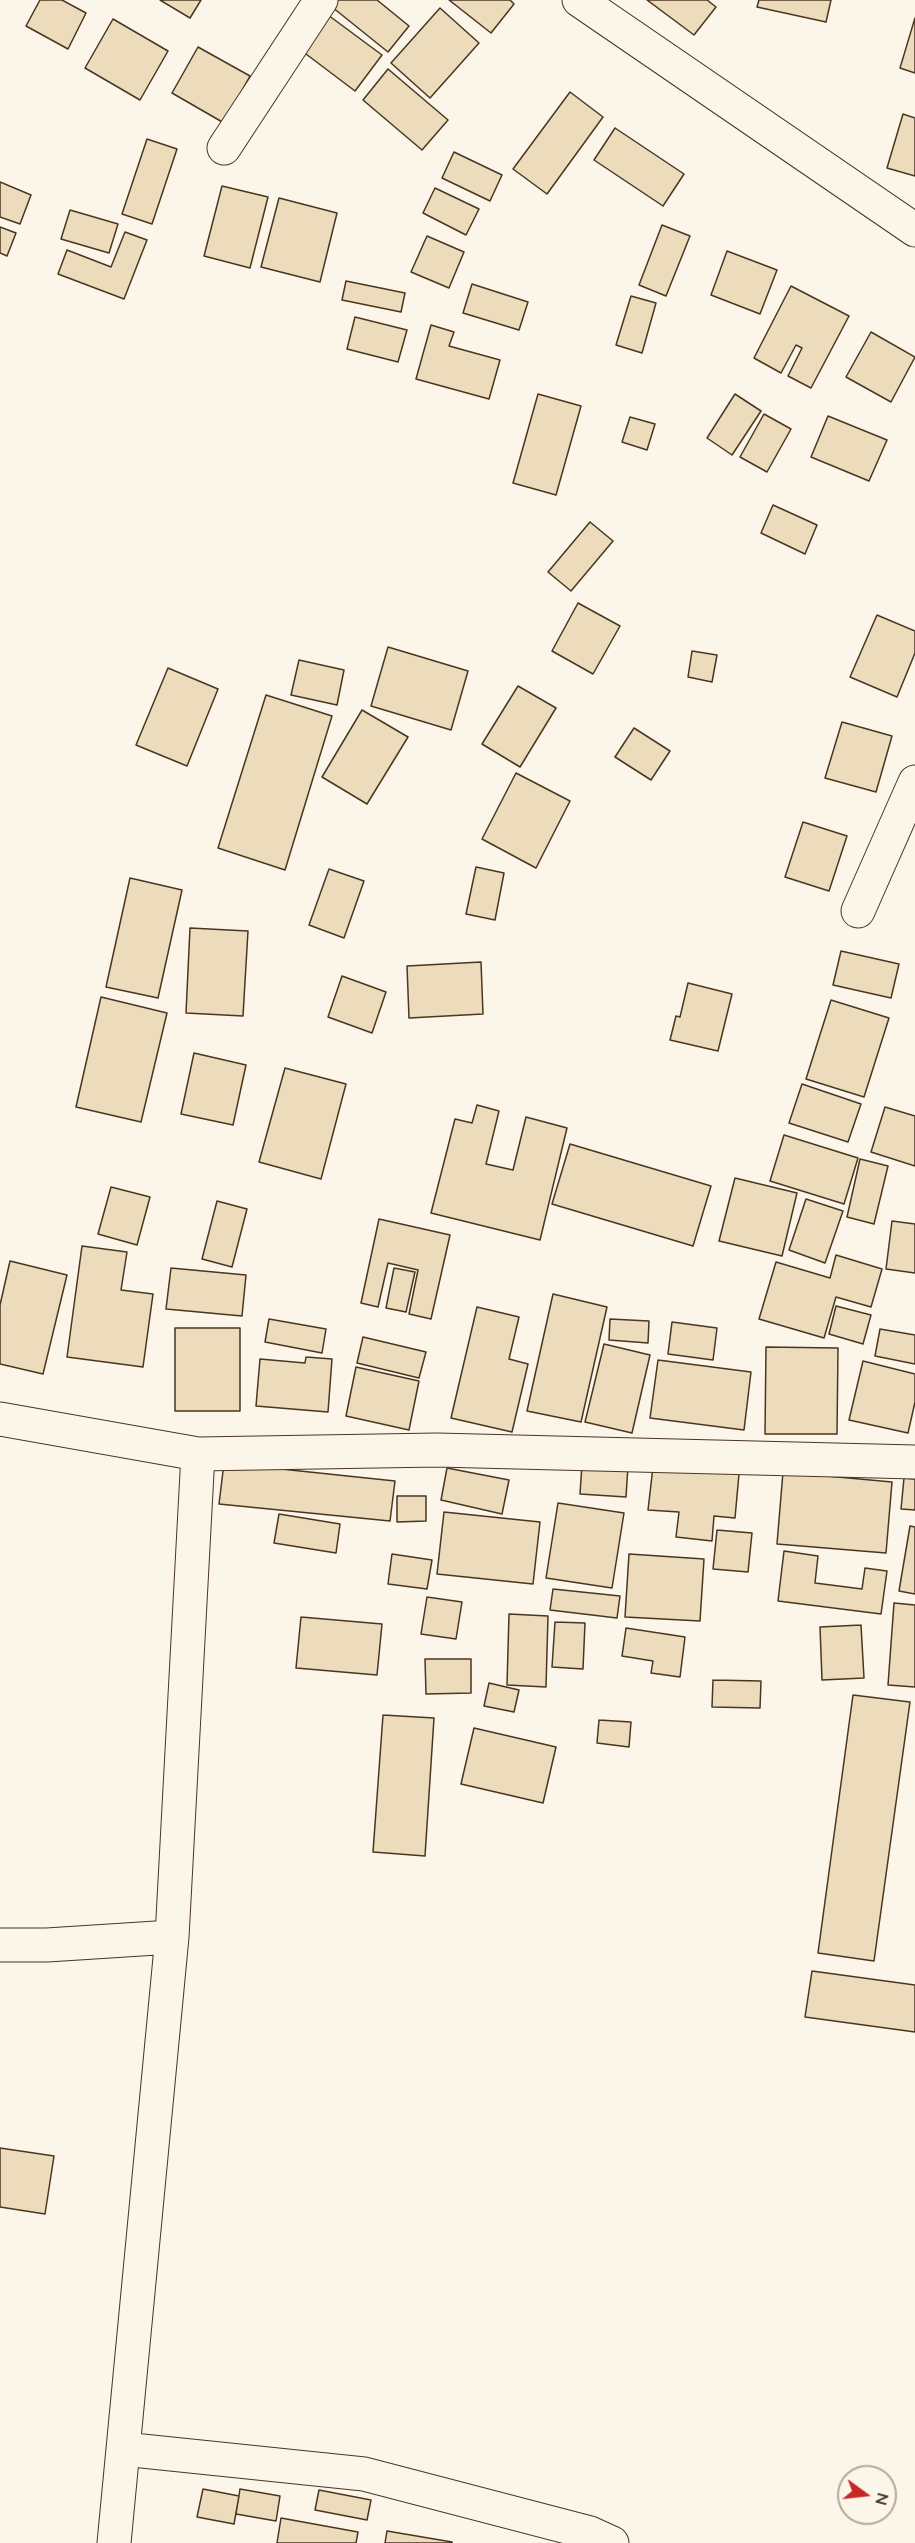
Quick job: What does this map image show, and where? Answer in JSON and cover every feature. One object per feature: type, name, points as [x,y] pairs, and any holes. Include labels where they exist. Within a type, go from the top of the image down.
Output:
[{"type":"street","points":[[224,148],[321,0]]},
{"type":"street","points":[[579,0],[915,230]]},
{"type":"street","points":[[858,911],[915,782]]},
{"type":"street","points":[[0,1419],[198,1454],[437,1450],[915,1462]]},
{"type":"street","points":[[114,2543],[172,1936],[198,1454]]},
{"type":"street","points":[[0,1945],[47,1945],[172,1936]]},
{"type":"street","points":[[123,2449],[364,2474],[590,2534],[612,2543]]},
{"type":"building","points":[[40,0],[62,0],[86,13],[68,49],[26,26]]},
{"type":"building","points":[[160,0],[201,0],[190,18]]},
{"type":"building","points":[[338,0],[377,0],[409,26],[388,52],[332,7]]},
{"type":"building","points":[[449,0],[510,0],[514,4],[491,33]]},
{"type":"building","points":[[647,0],[707,0],[716,7],[694,35]]},
{"type":"building","points":[[759,0],[831,0],[826,22],[757,7]]},
{"type":"building","points":[[440,8],[479,43],[430,98],[391,63]]},
{"type":"building","points":[[328,15],[382,55],[355,91],[302,51]]},
{"type":"building","points":[[915,18],[915,73],[900,68]]},
{"type":"building","points":[[113,19],[168,51],[140,100],[85,68]]},
{"type":"building","points":[[198,47],[250,76],[224,123],[172,93]]},
{"type":"building","points":[[388,69],[448,120],[422,150],[363,100]]},
{"type":"building","points":[[570,92],[603,117],[547,194],[513,169]]},
{"type":"building","points":[[903,114],[915,118],[915,176],[887,168]]},
{"type":"building","points":[[615,128],[684,174],[663,206],[594,160]]},
{"type":"building","points":[[147,139],[177,149],[152,224],[122,214]]},
{"type":"building","points":[[454,152],[502,175],[490,201],[442,178]]},
{"type":"building","points":[[0,182],[31,195],[20,224],[0,217]]},
{"type":"building","points":[[222,186],[268,197],[250,268],[204,256]]},
{"type":"building","points":[[435,188],[479,209],[466,235],[423,213]]},
{"type":"building","points":[[279,198],[337,213],[320,282],[261,267]]},
{"type":"building","points":[[70,210],[118,224],[109,253],[61,239]]},
{"type":"building","points":[[662,225],[690,236],[666,296],[639,285]]},
{"type":"building","points":[[0,227],[16,233],[7,256],[0,253]]},
{"type":"building","points":[[125,232],[147,240],[124,299],[58,274],[67,250],[111,267]]},
{"type":"building","points":[[427,236],[464,252],[449,288],[411,272]]},
{"type":"building","points":[[727,251],[777,270],[760,314],[711,295]]},
{"type":"building","points":[[346,281],[405,293],[401,312],[342,300]]},
{"type":"building","points":[[472,284],[528,302],[519,330],[463,313]]},
{"type":"building","points":[[791,286],[849,316],[811,388],[788,376],[802,348],[796,345],[781,373],[754,358]]},
{"type":"building","points":[[631,296],[656,303],[642,353],[616,345]]},
{"type":"building","points":[[355,317],[407,330],[398,362],[347,349]]},
{"type":"building","points":[[431,325],[454,332],[449,346],[500,360],[489,399],[416,379]]},
{"type":"building","points":[[871,332],[915,357],[891,402],[846,377]]},
{"type":"building","points":[[538,394],[581,406],[556,495],[513,483]]},
{"type":"building","points":[[735,394],[761,411],[732,455],[707,438]]},
{"type":"building","points":[[764,414],[791,429],[767,472],[740,457]]},
{"type":"building","points":[[828,416],[887,440],[869,481],[811,457]]},
{"type":"building","points":[[630,417],[655,424],[647,450],[622,442]]},
{"type":"building","points":[[773,505],[817,525],[805,554],[761,533]]},
{"type":"building","points":[[590,522],[613,541],[571,591],[548,572]]},
{"type":"building","points":[[578,603],[620,626],[593,674],[552,651]]},
{"type":"building","points":[[877,615],[915,631],[915,653],[897,697],[850,677]]},
{"type":"building","points":[[388,647],[468,671],[451,730],[371,706]]},
{"type":"building","points":[[692,651],[717,655],[712,682],[688,677]]},
{"type":"building","points":[[299,660],[344,670],[337,705],[291,695]]},
{"type":"building","points":[[168,668],[218,689],[187,766],[136,745]]},
{"type":"building","points":[[518,686],[556,708],[520,767],[482,744]]},
{"type":"building","points":[[266,695],[332,716],[285,870],[218,848]]},
{"type":"building","points":[[362,710],[408,737],[367,804],[322,777]]},
{"type":"building","points":[[842,722],[892,736],[876,792],[825,778]]},
{"type":"building","points":[[634,728],[670,751],[651,780],[615,757]]},
{"type":"building","points":[[516,773],[570,801],[536,868],[482,839]]},
{"type":"building","points":[[803,822],[847,836],[829,891],[785,877]]},
{"type":"building","points":[[476,867],[504,873],[495,920],[466,914]]},
{"type":"building","points":[[329,869],[364,881],[344,938],[309,925]]},
{"type":"building","points":[[130,878],[182,890],[158,998],[106,987]]},
{"type":"building","points":[[190,928],[248,931],[243,1016],[186,1013]]},
{"type":"building","points":[[841,951],[899,964],[891,998],[833,985]]},
{"type":"building","points":[[481,962],[483,1014],[409,1018],[407,966]]},
{"type":"building","points":[[342,976],[386,992],[372,1033],[328,1017]]},
{"type":"building","points":[[688,983],[732,994],[718,1051],[670,1040],[676,1016],[680,1017]]},
{"type":"building","points":[[101,997],[167,1013],[141,1122],[76,1107]]},
{"type":"building","points":[[831,1000],[889,1018],[864,1097],[806,1079]]},
{"type":"building","points":[[194,1053],[246,1065],[233,1125],[181,1114]]},
{"type":"building","points":[[285,1068],[346,1084],[321,1179],[259,1162]]},
{"type":"building","points":[[802,1084],[861,1104],[848,1142],[789,1123]]},
{"type":"building","points":[[477,1105],[499,1111],[486,1164],[513,1170],[526,1117],[567,1128],[540,1240],[431,1213],[455,1119],[472,1123]]},
{"type":"building","points":[[885,1107],[915,1116],[915,1166],[871,1152]]},
{"type":"building","points":[[784,1135],[858,1158],[844,1204],[770,1181]]},
{"type":"building","points":[[570,1144],[711,1186],[693,1246],[552,1204]]},
{"type":"building","points":[[860,1159],[888,1166],[874,1224],[847,1217]]},
{"type":"building","points":[[735,1178],[797,1193],[782,1256],[719,1241]]},
{"type":"building","points":[[111,1187],[150,1197],[137,1245],[98,1234]]},
{"type":"building","points":[[806,1199],[843,1211],[825,1263],[789,1250]]},
{"type":"building","points":[[217,1201],[247,1209],[232,1267],[202,1259]]},
{"type":"building","points":[[379,1219],[450,1235],[431,1319],[409,1314],[418,1270],[388,1263],[378,1307],[361,1303]]},
{"type":"building","points":[[892,1221],[915,1224],[915,1273],[886,1269]]},
{"type":"building","points":[[82,1246],[127,1252],[121,1290],[153,1294],[143,1367],[67,1357]]},
{"type":"building","points":[[836,1255],[882,1269],[871,1307],[836,1297],[824,1338],[759,1319],[776,1262],[830,1278]]},
{"type":"building","points":[[10,1261],[67,1275],[43,1374],[0,1364],[0,1305]]},
{"type":"building","points":[[171,1268],[246,1275],[242,1316],[166,1309]]},
{"type":"building","points":[[394,1268],[415,1272],[406,1312],[386,1308]]},
{"type":"building","points":[[553,1294],[607,1307],[581,1422],[527,1411]]},
{"type":"building","points":[[836,1306],[871,1315],[863,1344],[829,1334]]},
{"type":"building","points":[[477,1307],[519,1317],[509,1359],[528,1364],[512,1432],[451,1418]]},
{"type":"building","points":[[269,1319],[326,1329],[322,1353],[265,1342]]},
{"type":"building","points":[[610,1319],[649,1321],[648,1343],[609,1340]]},
{"type":"building","points":[[672,1322],[717,1328],[713,1360],[668,1354]]},
{"type":"building","points":[[175,1328],[240,1328],[240,1411],[175,1411]]},
{"type":"building","points":[[880,1329],[915,1335],[915,1364],[875,1356]]},
{"type":"building","points":[[363,1337],[426,1352],[419,1378],[357,1363]]},
{"type":"building","points":[[604,1344],[650,1355],[632,1433],[585,1422]]},
{"type":"building","points":[[766,1347],[838,1348],[837,1434],[765,1434]]},
{"type":"building","points":[[306,1357],[332,1359],[328,1412],[256,1406],[260,1359],[305,1363]]},
{"type":"building","points":[[658,1360],[751,1372],[744,1430],[650,1418]]},
{"type":"building","points":[[863,1361],[915,1374],[915,1402],[908,1433],[849,1420]]},
{"type":"building","points":[[356,1367],[419,1381],[409,1430],[346,1416]]},
{"type":"building","points":[[224,1463],[395,1481],[390,1521],[219,1504]]},
{"type":"building","points":[[582,1464],[628,1466],[626,1497],[580,1494]]},
{"type":"building","points":[[653,1467],[739,1474],[735,1518],[714,1516],[712,1541],[676,1537],[679,1512],[648,1510]]},
{"type":"building","points":[[447,1468],[509,1480],[502,1514],[441,1500]]},
{"type":"building","points":[[783,1472],[892,1482],[886,1553],[777,1544]]},
{"type":"building","points":[[904,1478],[915,1479],[915,1510],[901,1509]]},
{"type":"building","points":[[397,1496],[426,1496],[426,1521],[397,1522]]},
{"type":"building","points":[[558,1503],[624,1513],[612,1588],[546,1578]]},
{"type":"building","points":[[444,1512],[540,1522],[533,1584],[437,1574]]},
{"type":"building","points":[[279,1514],[340,1524],[336,1553],[274,1543]]},
{"type":"building","points":[[910,1526],[915,1527],[915,1594],[899,1591]]},
{"type":"building","points":[[717,1530],[752,1533],[748,1572],[713,1569]]},
{"type":"building","points":[[784,1551],[818,1556],[815,1583],[862,1589],[865,1568],[887,1571],[881,1614],[778,1601]]},
{"type":"building","points":[[392,1554],[432,1560],[427,1589],[388,1584]]},
{"type":"building","points":[[629,1554],[704,1559],[700,1621],[625,1617]]},
{"type":"building","points":[[553,1589],[620,1596],[617,1618],[550,1610]]},
{"type":"building","points":[[427,1597],[462,1602],[456,1639],[421,1634]]},
{"type":"building","points":[[894,1603],[915,1605],[915,1687],[888,1685]]},
{"type":"building","points":[[509,1614],[548,1616],[546,1687],[507,1685]]},
{"type":"building","points":[[301,1617],[382,1624],[377,1675],[296,1668]]},
{"type":"building","points":[[555,1622],[585,1623],[583,1669],[552,1667]]},
{"type":"building","points":[[861,1625],[864,1678],[822,1680],[820,1627]]},
{"type":"building","points":[[626,1628],[685,1637],[680,1677],[651,1673],[653,1661],[622,1656]]},
{"type":"building","points":[[425,1659],[471,1659],[471,1693],[426,1694]]},
{"type":"building","points":[[713,1680],[761,1681],[760,1708],[712,1707]]},
{"type":"building","points":[[489,1683],[519,1690],[514,1712],[484,1706]]},
{"type":"building","points":[[853,1695],[910,1702],[874,1961],[818,1953]]},
{"type":"building","points":[[383,1715],[434,1718],[425,1856],[373,1852]]},
{"type":"building","points":[[599,1720],[631,1722],[629,1747],[597,1743]]},
{"type":"building","points":[[474,1728],[556,1747],[543,1803],[461,1784]]},
{"type":"building","points":[[812,1971],[915,1985],[915,2032],[805,2017]]},
{"type":"building","points":[[0,2148],[54,2156],[45,2214],[0,2207]]},
{"type":"building","points":[[203,2489],[239,2496],[234,2524],[197,2517]]},
{"type":"building","points":[[240,2489],[280,2496],[276,2521],[236,2514]]},
{"type":"building","points":[[319,2490],[371,2500],[367,2520],[315,2510]]},
{"type":"building","points":[[281,2518],[358,2532],[356,2543],[277,2543]]},
{"type":"building","points":[[387,2531],[452,2542],[452,2543],[385,2543]]}]
